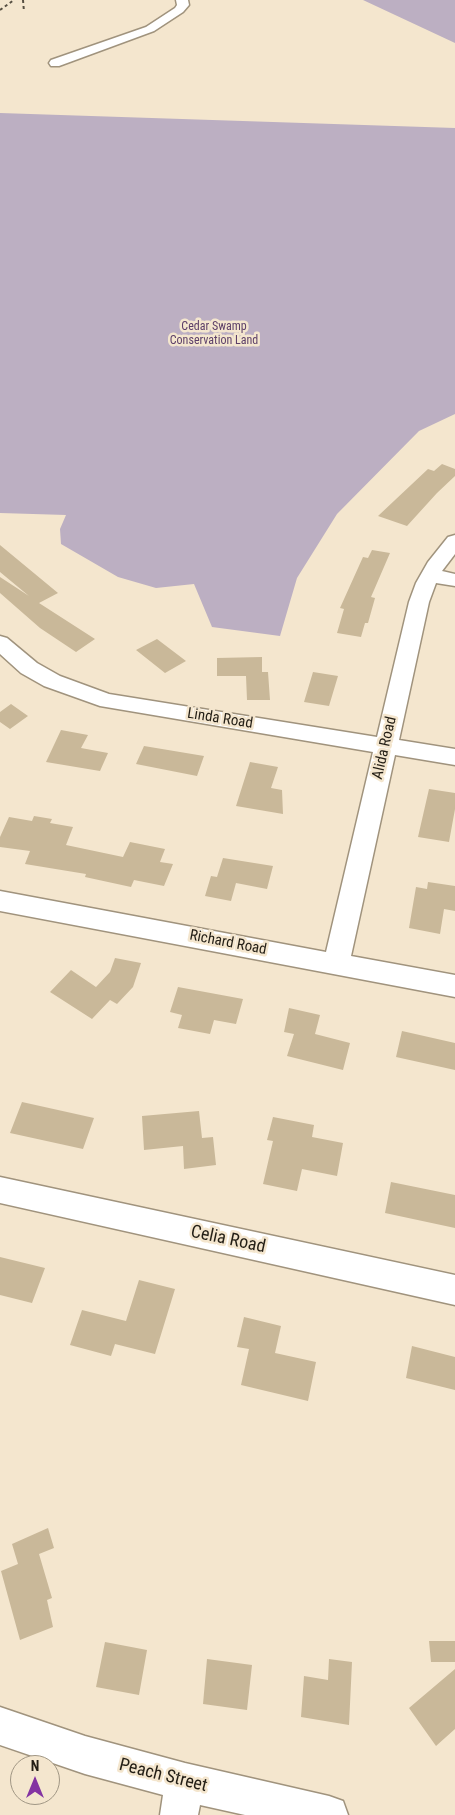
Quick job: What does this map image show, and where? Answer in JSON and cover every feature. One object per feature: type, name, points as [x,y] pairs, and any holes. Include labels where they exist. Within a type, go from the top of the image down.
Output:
[{"type":"street","points":[[56,63],[150,29],[181,8],[183,5],[182,0]]},
{"type":"street","name":"Alida Road","points":[[336,964],[419,602],[430,574],[455,541]]},
{"type":"street","points":[[430,574],[455,580]]},
{"type":"street","name":"Linda Road","points":[[0,644],[30,668],[52,681],[78,692],[108,701],[455,757]]},
{"type":"street","name":"Richard Road","points":[[0,901],[455,986]]},
{"type":"street","name":"Celia Road","points":[[0,1190],[455,1290]]},
{"type":"street","name":"Peach Street","points":[[0,1726],[84,1755],[182,1798],[330,1815]]},
{"type":"green space","points":[[363,0],[455,0],[455,43]]},
{"type":"green space","name":"Cedar Swamp Conservation Land","points":[[0,113],[455,128],[455,414],[419,431],[337,514],[297,578],[280,636],[212,627],[194,584],[156,588],[118,577],[61,544],[60,529],[66,515],[0,513]]},
{"type":"building","points":[[442,464],[455,469],[455,476],[407,526],[378,516],[428,469],[434,471]]},
{"type":"building","points":[[0,545],[58,593],[39,603],[95,639],[76,652],[40,628],[0,593],[0,577],[29,596],[0,572]]},
{"type":"building","points":[[372,550],[390,553],[371,597],[375,598],[368,623],[365,623],[361,637],[337,633],[344,609],[340,608],[363,557],[368,558]]},
{"type":"building","points":[[157,639],[186,661],[165,673],[136,650]]},
{"type":"building","points":[[262,657],[262,672],[268,672],[270,700],[247,700],[246,676],[217,676],[217,658]]},
{"type":"building","points":[[313,672],[338,676],[329,706],[304,702]]},
{"type":"building","points":[[11,704],[28,716],[10,729],[0,722],[0,712]]},
{"type":"building","points":[[61,730],[88,735],[81,748],[108,753],[100,771],[46,762]]},
{"type":"building","points":[[144,746],[204,756],[197,776],[136,764]]},
{"type":"building","points":[[250,762],[278,767],[271,788],[282,790],[283,814],[236,806]]},
{"type":"building","points":[[429,789],[455,793],[455,809],[449,842],[418,837]]},
{"type":"building","points":[[34,816],[52,819],[50,823],[73,827],[66,845],[123,857],[130,842],[165,849],[160,862],[173,864],[164,886],[134,880],[131,887],[85,877],[86,874],[25,864],[30,851],[0,847],[0,837],[9,817],[32,821]]},
{"type":"building","points":[[223,858],[273,866],[267,889],[236,883],[231,901],[205,896],[211,876],[217,877]]},
{"type":"building","points":[[428,882],[455,886],[455,911],[444,909],[440,934],[409,928],[416,887],[427,889]]},
{"type":"building","points":[[115,958],[141,963],[133,987],[117,1004],[110,1000],[92,1019],[50,992],[71,970],[96,987],[110,972]]},
{"type":"building","points":[[178,987],[243,999],[236,1024],[214,1020],[210,1034],[178,1028],[182,1015],[170,1012]]},
{"type":"building","points":[[289,1008],[320,1015],[315,1034],[350,1043],[343,1070],[287,1056],[294,1034],[284,1032]]},
{"type":"building","points":[[402,1031],[455,1043],[455,1070],[396,1057]]},
{"type":"building","points":[[22,1102],[94,1118],[83,1149],[10,1133]]},
{"type":"building","points":[[199,1111],[202,1138],[213,1137],[216,1165],[184,1169],[183,1146],[144,1150],[142,1116]]},
{"type":"building","points":[[273,1117],[314,1125],[312,1137],[343,1143],[337,1176],[302,1169],[297,1191],[263,1184],[273,1141],[267,1140]]},
{"type":"building","points":[[391,1182],[455,1195],[455,1228],[385,1213]]},
{"type":"building","points":[[0,1257],[45,1268],[32,1303],[0,1295]]},
{"type":"building","points":[[139,1280],[175,1289],[155,1354],[115,1344],[111,1356],[70,1345],[82,1310],[126,1321]]},
{"type":"building","points":[[244,1317],[281,1326],[275,1353],[316,1362],[308,1401],[241,1385],[249,1349],[237,1347]]},
{"type":"building","points":[[412,1346],[455,1357],[455,1390],[406,1378]]},
{"type":"building","points":[[48,1528],[54,1548],[39,1554],[52,1598],[47,1600],[53,1627],[20,1640],[1,1571],[18,1564],[12,1544]]},
{"type":"building","points":[[429,1641],[455,1641],[455,1662],[431,1662]]},
{"type":"building","points":[[105,1642],[147,1650],[139,1695],[96,1687]]},
{"type":"building","points":[[207,1659],[252,1665],[247,1710],[203,1704]]},
{"type":"building","points":[[329,1659],[352,1662],[349,1725],[301,1717],[304,1676],[328,1680]]},
{"type":"building","points":[[455,1669],[455,1729],[436,1746],[409,1708]]},
{"type":"railway","points":[[0,10],[14,0]]},
{"type":"railway","points":[[23,0],[24,12]]}]
